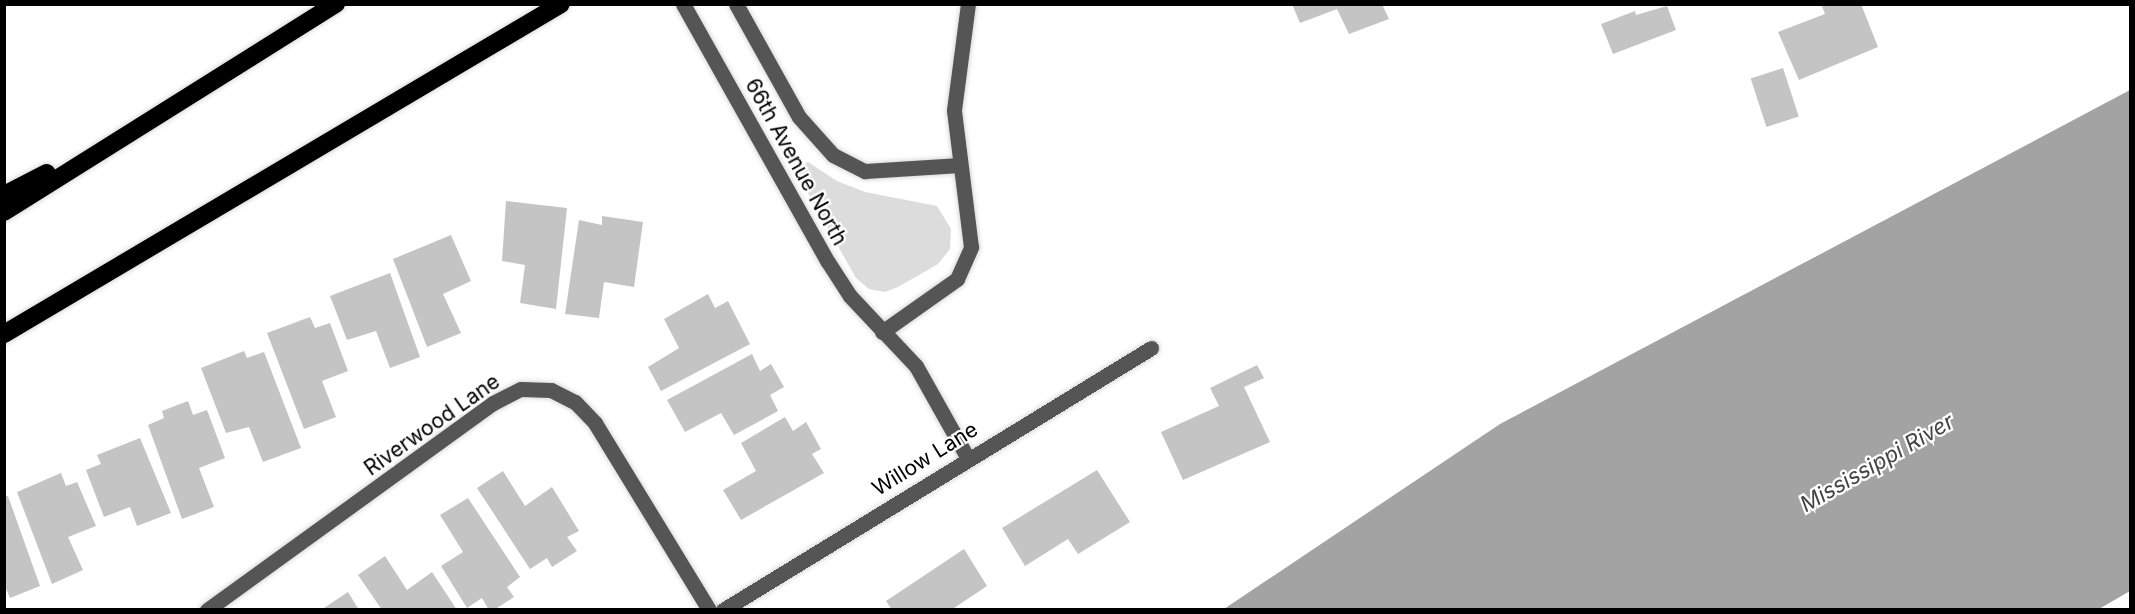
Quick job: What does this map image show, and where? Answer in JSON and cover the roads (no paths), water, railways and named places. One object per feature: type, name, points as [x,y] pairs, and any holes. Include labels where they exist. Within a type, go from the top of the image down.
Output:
[{"type":"highway","points":[[4,212],[336,4]]},
{"type":"highway","points":[[4,334],[561,4]]},
{"type":"highway","points":[[4,195],[153,119]]},
{"type":"street","name":"66th Avenue North","points":[[683,4],[828,262],[850,296],[916,366],[967,457]]},
{"type":"street","name":"66th Avenue North","points":[[736,4],[799,117],[832,155],[865,171],[960,165]]},
{"type":"street","points":[[882,332],[942,292],[966,265],[971,231],[954,110],[968,4]]},
{"type":"street","name":"Willow Lane","points":[[723,609],[967,457],[1152,348]]},
{"type":"street","name":"Riverwood Lane","points":[[207,609],[493,403],[521,389],[551,390],[575,402],[595,423],[709,609]]},
{"type":"water","name":"Mississippi River","points":[[2130,90],[2130,591],[2099,609],[1224,609],[1500,424]]}]
